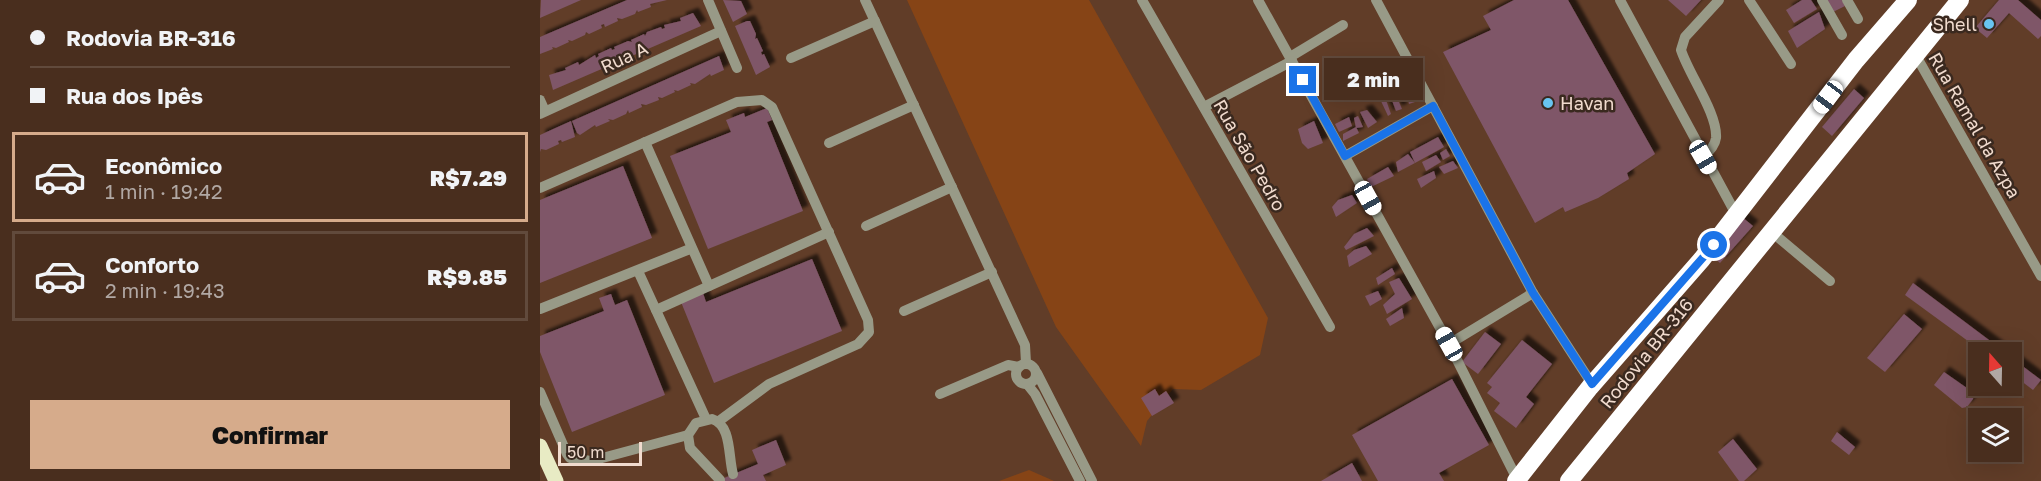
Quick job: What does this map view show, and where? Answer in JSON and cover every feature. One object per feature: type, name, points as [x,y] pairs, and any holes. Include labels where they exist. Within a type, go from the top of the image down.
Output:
[{"type":"highway","name":"Rodovia BR-316","points":[[1517,480],[1592,384],[1737,216],[1856,60],[1908,0]]},
{"type":"highway","name":"Rodovia BR-316","points":[[1569,481],[1773,233],[1960,0]]},
{"type":"main road","points":[[540,446],[556,481]]},
{"type":"street","points":[[708,0],[737,68]]},
{"type":"street","points":[[865,0],[1026,345],[1017,378],[1027,384],[1035,394],[1080,481]]},
{"type":"street","name":"Rua São Pedro","points":[[1142,0],[1330,327]]},
{"type":"street","points":[[1258,0],[1449,344],[1517,480]]},
{"type":"street","points":[[1376,0],[1533,293],[1592,384]]},
{"type":"street","points":[[1620,0],[1737,216]]},
{"type":"street","points":[[1703,157],[1710,151],[1716,140],[1714,125],[1681,50],[1685,37],[1719,0]]},
{"type":"street","points":[[1749,0],[1791,64]]},
{"type":"street","points":[[1822,0],[1842,35]]},
{"type":"street","points":[[1847,0],[1858,20]]},
{"type":"street","points":[[791,58],[875,21]]},
{"type":"street","points":[[1204,108],[1291,59],[1343,25]]},
{"type":"street","name":"Rua A","points":[[542,113],[721,31]]},
{"type":"street","name":"Rua Ramal da Azpa","points":[[1916,54],[2041,276]]},
{"type":"street","points":[[540,100],[542,113]]},
{"type":"street","points":[[540,188],[737,102],[762,100],[774,111],[868,320],[867,337],[858,344],[769,384],[719,421],[706,419],[696,423],[688,435],[591,462],[575,460],[567,454],[540,392]]},
{"type":"street","points":[[829,143],[914,105]]},
{"type":"street","points":[[1345,156],[1433,106]]},
{"type":"street","points":[[645,142],[690,249],[709,286]]},
{"type":"street","points":[[866,226],[952,187]]},
{"type":"street","points":[[656,310],[829,232]]},
{"type":"street","points":[[1773,233],[1830,281]]},
{"type":"street","points":[[540,309],[690,249]]},
{"type":"street","points":[[638,271],[706,419]]},
{"type":"street","points":[[904,311],[992,272]]},
{"type":"street","points":[[1449,344],[1533,293]]},
{"type":"street","points":[[940,394],[1008,365],[1033,366],[1092,481]]},
{"type":"street","points":[[1027,384],[1034,381],[1037,373]]},
{"type":"street","points":[[719,421],[726,433],[733,474]]},
{"type":"street","points":[[688,435],[690,448],[720,480]]},
{"type":"shaded area","points":[[907,0],[1089,0],[1268,318],[1260,355],[1201,390],[1173,389],[1147,421],[1141,446],[1056,327]]},
{"type":"shaded area","points":[[1029,470],[1054,481],[999,481]]},
{"type":"building","points":[[541,0],[581,0],[540,18]]},
{"type":"building","points":[[627,0],[667,0],[650,4],[651,7],[638,12],[637,10],[635,14],[622,19],[617,18],[618,21],[605,27],[604,24],[601,25],[602,28],[589,34],[586,32],[585,35],[572,41],[568,40],[569,42],[556,48],[552,47],[553,49],[540,54],[540,37]]},
{"type":"building","points":[[723,0],[741,1],[747,14],[733,22]]},
{"type":"building","name":"Havan","points":[[1514,0],[1568,0],[1655,154],[1627,173],[1629,179],[1598,198],[1565,212],[1563,207],[1535,223],[1443,52],[1491,30],[1483,16]]},
{"type":"building","points":[[1668,0],[1701,0],[1686,16]]},
{"type":"building","points":[[1802,0],[1811,0],[1817,9],[1794,23],[1786,10]]},
{"type":"building","points":[[1827,0],[1842,0],[1845,6],[1833,12]]},
{"type":"building","name":"Shell","points":[[1999,0],[2018,0],[2041,20],[2041,36],[2038,39],[2009,13],[1987,38],[1975,28]]},
{"type":"building","points":[[1819,12],[1825,29],[1797,48],[1788,31]]},
{"type":"building","points":[[693,13],[701,26],[553,90],[549,75],[566,70],[565,68],[578,62],[579,65],[595,55],[596,58],[598,54],[611,48],[615,49],[614,47],[628,41],[632,42],[631,40],[644,34],[645,36],[647,32],[661,27],[665,28],[664,25],[681,21],[680,18]]},
{"type":"building","points":[[750,21],[756,34],[755,39],[757,38],[763,51],[762,55],[764,54],[770,67],[756,75],[735,26]]},
{"type":"building","points":[[719,56],[724,70],[711,76],[710,74],[695,84],[690,83],[691,85],[678,91],[674,90],[675,92],[662,98],[658,97],[659,100],[646,105],[641,104],[642,107],[629,113],[628,110],[626,114],[613,120],[608,119],[610,121],[596,127],[595,125],[580,135],[577,133],[572,121]]},
{"type":"building","points":[[1417,89],[1421,100],[1409,104],[1407,94]]},
{"type":"building","points":[[1854,89],[1864,98],[1832,136],[1822,127]]},
{"type":"building","points":[[1395,93],[1402,109],[1396,111],[1390,95]]},
{"type":"building","points":[[1386,100],[1391,114],[1388,116],[1381,101]]},
{"type":"building","points":[[767,108],[772,120],[767,122],[803,211],[708,249],[670,156],[731,132],[726,120],[744,113],[745,117]]},
{"type":"building","points":[[1367,110],[1377,122],[1368,128],[1360,112]]},
{"type":"building","points":[[1358,116],[1363,127],[1356,128],[1354,118]]},
{"type":"building","points":[[1349,117],[1352,126],[1339,132],[1335,124]]},
{"type":"building","points":[[571,121],[575,137],[562,142],[558,141],[559,144],[546,150],[541,149],[540,152],[540,135]]},
{"type":"building","points":[[1314,121],[1323,143],[1308,149],[1302,143],[1298,129]]},
{"type":"building","points":[[1356,127],[1359,133],[1343,141],[1343,134]]},
{"type":"building","points":[[1438,137],[1444,147],[1415,163],[1410,152]]},
{"type":"building","points":[[1446,149],[1450,156],[1443,160],[1440,153]]},
{"type":"building","points":[[1408,154],[1415,163],[1398,172],[1396,162]]},
{"type":"building","points":[[1436,155],[1441,162],[1426,171],[1422,162]]},
{"type":"building","points":[[1453,161],[1458,168],[1444,174],[1439,167]]},
{"type":"building","points":[[623,166],[652,238],[540,283],[540,200]]},
{"type":"building","points":[[1388,167],[1394,176],[1371,187],[1367,179]]},
{"type":"building","points":[[1434,171],[1436,178],[1421,188],[1417,179]]},
{"type":"building","points":[[1352,195],[1357,203],[1336,217],[1332,207],[1338,200]]},
{"type":"building","points":[[1742,217],[1753,226],[1720,263],[1710,254]]},
{"type":"building","points":[[1367,228],[1374,236],[1346,250],[1344,247],[1354,234]]},
{"type":"building","points":[[1366,246],[1372,254],[1349,267],[1347,256],[1354,250]]},
{"type":"building","points":[[812,259],[842,331],[714,383],[681,302],[703,293],[706,302]]},
{"type":"building","points":[[1392,268],[1395,274],[1378,285],[1376,278]]},
{"type":"building","points":[[1399,278],[1412,299],[1387,314],[1383,305],[1395,294],[1389,282]]},
{"type":"building","points":[[1913,283],[1992,342],[1969,342],[1905,295]]},
{"type":"building","points":[[1378,291],[1382,299],[1370,306],[1365,296]]},
{"type":"building","points":[[611,294],[615,305],[627,300],[665,395],[572,432],[540,352],[540,336],[604,311],[599,298]]},
{"type":"building","points":[[1402,308],[1404,318],[1390,326],[1386,319]]},
{"type":"building","points":[[1904,314],[1922,329],[1885,372],[1867,358]]},
{"type":"building","points":[[1485,332],[1501,344],[1478,374],[1462,362]]},
{"type":"building","points":[[1522,340],[1552,364],[1526,397],[1534,404],[1516,428],[1494,411],[1500,403],[1487,393],[1492,387],[1487,383]]},
{"type":"building","points":[[2022,366],[2041,380],[2033,390],[2022,382]]},
{"type":"building","points":[[1944,372],[1968,389],[1968,396],[1974,396],[1973,399],[1967,407],[1962,408],[1934,385]]},
{"type":"building","points":[[1452,379],[1489,445],[1439,473],[1444,481],[1378,481],[1352,435]]},
{"type":"building","points":[[1155,389],[1159,396],[1166,391],[1174,403],[1152,416],[1141,398]]},
{"type":"building","points":[[1837,432],[1855,447],[1849,455],[1831,441]]},
{"type":"building","points":[[1733,439],[1757,469],[1744,481],[1739,481],[1718,452]]},
{"type":"building","points":[[776,440],[786,465],[763,475],[766,481],[717,481],[758,464],[752,450]]},
{"type":"building","points":[[1352,463],[1362,481],[1321,481]]},
{"type":"place","name":"Shell","points":[[1989,24]]},
{"type":"place","name":"Havan","points":[[1548,103]]},
{"type":"route","points":[[1303,80],[1345,156],[1433,106],[1533,293],[1592,384],[1714,245]]}]
